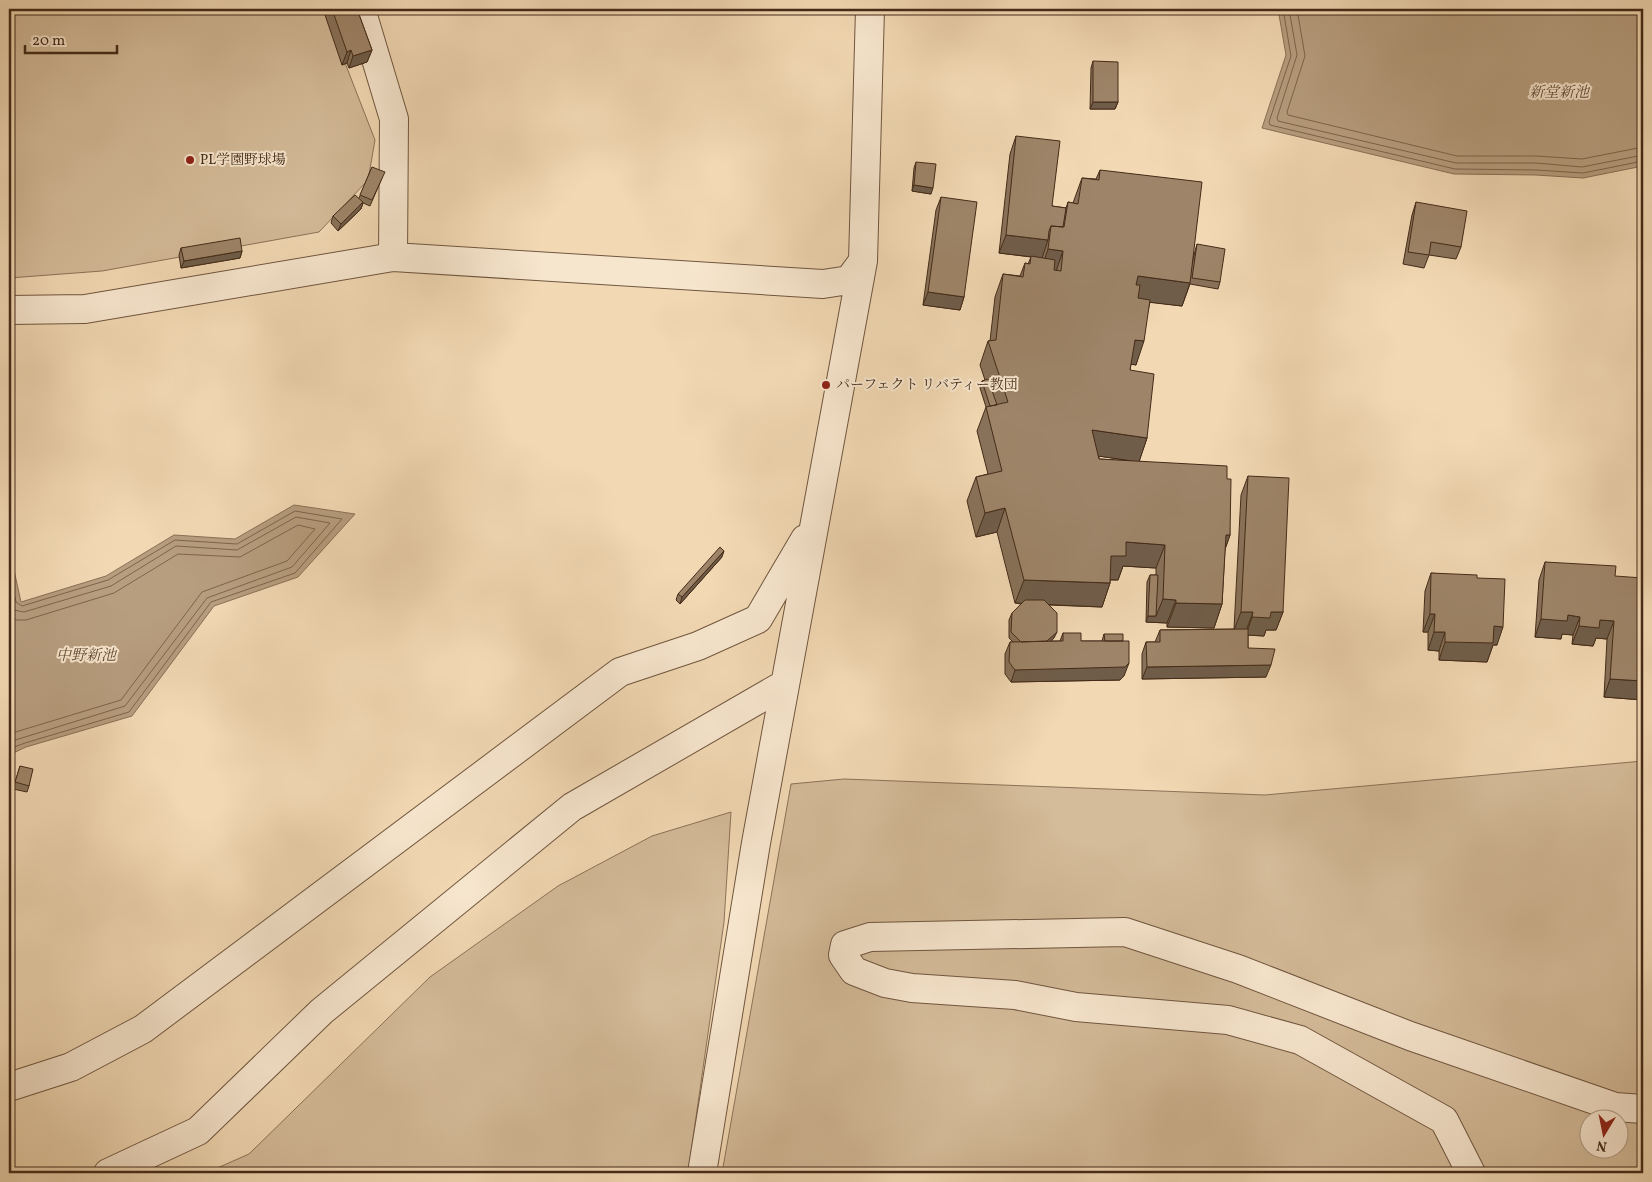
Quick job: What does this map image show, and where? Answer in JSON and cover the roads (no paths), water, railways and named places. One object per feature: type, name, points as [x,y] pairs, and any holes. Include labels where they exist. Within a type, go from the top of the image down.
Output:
[{"type":"lane","points":[[361,9],[394,120],[393,256]]},
{"type":"lane","points":[[702,1173],[756,843],[862,261],[870,9]]},
{"type":"lane","points":[[9,310],[85,310],[393,256],[823,284],[849,280],[862,261]]},
{"type":"lane","points":[[9,1087],[71,1067],[143,1029],[620,672],[698,646],[758,619],[815,522]]},
{"type":"lane","points":[[108,1173],[198,1131],[322,1011],[572,807],[785,684]]},
{"type":"lane","points":[[1471,1173],[1444,1120],[1300,1040],[1228,1020],[1076,1007],[1015,995],[903,986],[854,971],[842,955],[845,945],[870,937],[1125,932],[1238,969],[1410,1036],[1615,1107],[1643,1109]]},
{"type":"water","name":"新堂新池","points":[[1278,9],[1643,9],[1643,166],[1583,178],[1536,175],[1454,174],[1262,128],[1286,55]]},
{"type":"water","name":"中野新池","points":[[294,505],[355,514],[298,577],[214,606],[132,716],[26,747],[9,755],[9,561],[12,561],[21,602],[106,576],[174,535],[235,539]]},
{"type":"place","name":"PL学園野球場","points":[[190,160]]},
{"type":"place","name":"パーフェクト リバティー教団","points":[[826,385]]}]
